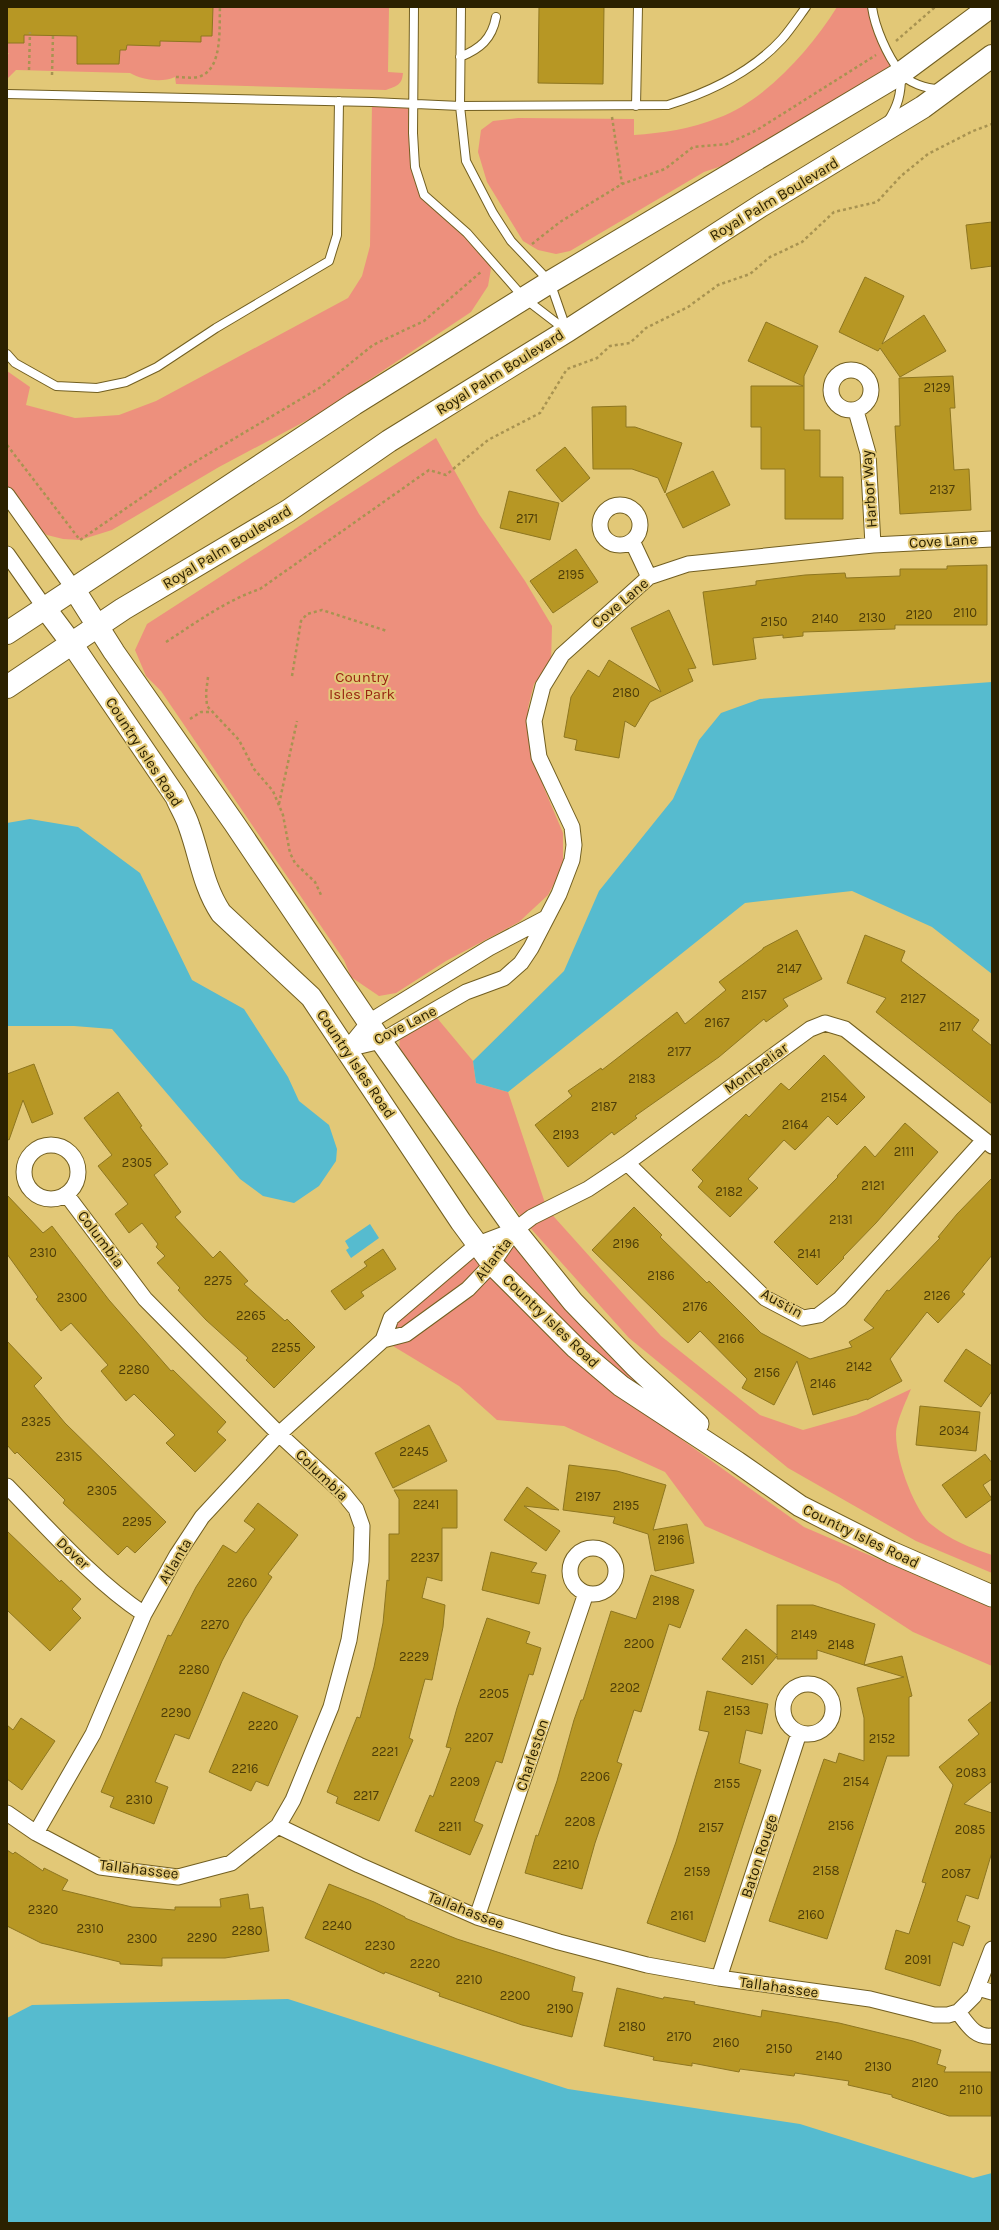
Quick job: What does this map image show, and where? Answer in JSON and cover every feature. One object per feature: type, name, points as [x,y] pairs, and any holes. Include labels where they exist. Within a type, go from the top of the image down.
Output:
[{"type":"main road","points":[[7,633],[354,404],[550,282],[901,73],[990,7]]},
{"type":"main road","name":"Royal Palm Boulevard","points":[[7,687],[123,609],[288,511],[389,441],[567,331],[762,204],[870,140],[949,90],[992,56]]},
{"type":"street","name":"Harbor Way","points":[[856,411],[868,453],[873,545]]},
{"type":"street","points":[[7,495],[74,589]]},
{"type":"street","name":"Cove Lane","points":[[347,1050],[381,1041],[466,992],[504,978],[521,963],[531,948],[564,884],[572,860],[574,845],[572,827],[539,757],[534,721],[543,686],[562,655],[649,577],[688,564],[873,545],[992,539]]},
{"type":"street","points":[[632,541],[649,577]]},
{"type":"street","points":[[7,554],[45,608]]},
{"type":"street","name":"Country Isles Road","points":[[74,589],[97,627],[381,1041],[515,1230],[573,1302],[635,1366],[737,1462]]},
{"type":"street","name":"Country Isles Road","points":[[45,608],[72,644],[176,797],[189,825],[206,886],[211,898],[221,913],[311,996],[461,1222],[492,1264],[576,1348],[621,1386],[737,1462],[800,1506],[890,1552],[992,1596]]},
{"type":"street","name":"Cove Lane","points":[[347,1050],[369,1022],[489,948],[546,918]]},
{"type":"street","name":"Montpeliar","points":[[515,1230],[532,1217],[588,1189],[627,1163],[810,1029],[825,1023],[845,1029],[988,1143]]},
{"type":"street","name":"Austin","points":[[627,1163],[765,1298],[803,1318],[820,1315],[840,1299],[988,1143]]},
{"type":"street","name":"Columbia","points":[[66,1194],[145,1299],[279,1434],[343,1493],[356,1509],[362,1526],[361,1561],[350,1640],[335,1692],[293,1800],[278,1826]]},
{"type":"street","name":"Atlanta","points":[[36,1832],[93,1734],[144,1614],[177,1555],[202,1517],[279,1434],[382,1340],[391,1318],[478,1244],[515,1230]]},
{"type":"street","name":"Atlanta","points":[[382,1340],[406,1334],[422,1324],[468,1289],[492,1264],[515,1230]]},
{"type":"street","name":"Dover","points":[[7,1486],[63,1545],[128,1604],[144,1614]]},
{"type":"street","name":"Charleston","points":[[477,1917],[586,1593]]},
{"type":"street","name":"Baton Rouge","points":[[719,1978],[799,1733]]},
{"type":"street","name":"Tallahassee","points":[[7,1813],[36,1832],[100,1867],[178,1877],[231,1863],[278,1826],[359,1865],[477,1917],[558,1942],[647,1965],[719,1978],[870,1999],[934,2015],[948,2016],[958,2012]]},
{"type":"street","points":[[992,1949],[985,1990],[974,1996],[958,2012],[975,2033],[983,2036],[992,2036]]},
{"type":"lane","points":[[414,7],[415,167],[424,195],[466,233],[524,298],[567,331]]},
{"type":"lane","points":[[461,7],[460,106],[466,161],[493,213],[511,241],[550,282],[567,331]]},
{"type":"lane","points":[[636,106],[638,7]]},
{"type":"lane","points":[[7,94],[339,101],[460,106],[668,105],[699,96],[743,73],[782,40],[806,7]]},
{"type":"lane","points":[[872,7],[883,40],[901,73],[916,84],[932,89],[949,90]]},
{"type":"lane","points":[[460,57],[471,53],[489,37],[494,29],[496,17]]},
{"type":"lane","points":[[870,140],[888,121],[898,106],[901,90],[901,73]]},
{"type":"lane","points":[[7,354],[15,363],[56,386],[97,388],[126,382],[157,367],[216,328],[329,261],[337,235],[339,101]]},
{"type":"path","points":[[176,77],[199,77],[207,73],[216,56],[219,44],[220,7]]},
{"type":"path","points":[[29,70],[30,32]]},
{"type":"path","points":[[52,75],[53,35]]},
{"type":"path","points":[[611,106],[615,149],[622,184]]},
{"type":"path","points":[[166,642],[216,609],[237,597],[260,588],[428,470],[446,475],[488,440],[540,413],[568,369],[597,358],[610,346],[630,343],[646,328],[688,307],[718,285],[750,274],[770,257],[802,242],[834,212],[877,202],[901,176],[928,154],[973,131],[992,124]]},
{"type":"path","points":[[7,445],[80,540]]},
{"type":"path","points":[[292,676],[301,621],[307,614],[322,610],[387,631]]},
{"type":"path","points":[[208,677],[206,693],[207,706],[239,740],[254,769],[273,791],[283,815],[284,832],[290,853],[295,863],[315,882],[322,897]]},
{"type":"path","points":[[190,719],[201,712],[212,712]]},
{"type":"path","points":[[279,804],[297,721]]},
{"type":"green space","points":[[7,7],[389,7],[388,72],[403,73],[400,83],[386,90],[176,84],[175,77],[164,80],[152,80],[130,73],[16,70],[7,79],[7,56],[9,53],[7,53]]},
{"type":"green space","points":[[837,7],[869,7],[893,64],[748,157],[704,172],[570,251],[556,254],[538,250],[523,241],[487,182],[478,152],[481,130],[493,121],[518,118],[634,119],[634,135],[676,130],[708,122],[736,110],[770,86],[814,40]]},
{"type":"green space","points":[[372,102],[414,103],[413,133],[424,195],[492,263],[488,286],[471,312],[315,416],[219,467],[112,530],[80,540],[63,539],[47,535],[26,521],[7,495],[7,371],[30,387],[26,405],[75,418],[119,415],[156,401],[348,298],[362,276],[370,246]]},
{"type":"green space","name":"Country Isles Park","points":[[436,438],[479,514],[525,581],[552,626],[551,663],[534,684],[528,708],[530,741],[544,788],[563,833],[563,867],[548,895],[519,922],[446,961],[396,993],[379,996],[351,977],[344,960],[161,691],[146,676],[135,650],[147,624]]},
{"type":"green space","points":[[432,1012],[473,1061],[476,1083],[508,1092],[547,1209],[661,1336],[760,1415],[803,1430],[856,1415],[911,1389],[898,1421],[896,1436],[897,1449],[911,1494],[925,1518],[932,1525],[961,1543],[992,1555],[992,1573],[916,1541],[788,1468],[629,1338],[525,1222],[404,1063],[399,1049],[400,1037]]},
{"type":"green space","points":[[515,1230],[656,1400],[623,1387],[681,1439],[804,1527],[992,1608],[992,1666],[913,1632],[839,1584],[705,1526],[665,1472],[564,1426],[497,1420],[459,1386],[383,1340],[391,1318],[478,1244],[492,1264]]},
{"type":"water","points":[[992,682],[992,974],[932,927],[852,891],[745,903],[508,1092],[476,1083],[473,1061],[564,971],[599,891],[673,799],[699,740],[721,713],[760,699]]},
{"type":"water","points":[[30,819],[78,827],[140,873],[192,980],[244,1009],[288,1077],[299,1101],[329,1125],[337,1149],[336,1161],[319,1186],[294,1203],[263,1196],[240,1179],[112,1029],[74,1026],[7,1026],[7,823]]},
{"type":"water","points":[[370,1224],[379,1238],[351,1258],[346,1250],[349,1248],[345,1241]]},
{"type":"water","points":[[288,1999],[568,2089],[800,2124],[973,2178],[992,2173],[992,2223],[7,2223],[7,2018],[32,2005]]},
{"type":"building","points":[[7,7],[213,7],[212,36],[201,36],[201,42],[160,41],[160,46],[127,45],[126,50],[120,50],[119,64],[77,64],[77,36],[24,35],[24,43],[7,43]]},
{"type":"building","points":[[539,7],[604,7],[603,84],[538,83]]},
{"type":"building","points":[[992,222],[992,266],[971,269],[966,225]]},
{"type":"building","points":[[865,277],[904,296],[882,344],[924,315],[946,351],[900,377],[880,348],[878,351],[839,332]]},
{"type":"building","points":[[766,322],[818,346],[804,376],[804,430],[820,430],[820,477],[843,477],[843,519],[785,519],[785,469],[761,469],[761,427],[751,427],[751,386],[803,386],[748,361]]},
{"type":"building","points":[[953,376],[955,408],[950,408],[954,470],[969,469],[971,510],[900,514],[895,426],[900,426],[899,378]]},
{"type":"building","points":[[626,406],[626,427],[635,427],[682,443],[665,493],[658,478],[632,469],[593,469],[592,407]]},
{"type":"building","points":[[565,447],[590,478],[562,502],[536,470]]},
{"type":"building","points":[[713,471],[730,505],[683,528],[666,494]]},
{"type":"building","points":[[509,491],[559,503],[550,540],[500,528]]},
{"type":"building","points":[[576,549],[598,582],[553,613],[530,581]]},
{"type":"building","points":[[987,565],[987,625],[895,625],[895,629],[803,632],[803,636],[783,638],[783,635],[753,638],[756,659],[713,665],[703,592],[756,585],[756,581],[805,575],[845,573],[846,578],[900,576],[900,569],[947,569],[947,566]]},
{"type":"building","points":[[669,610],[696,668],[688,669],[693,681],[650,702],[635,727],[625,721],[619,758],[575,750],[577,740],[564,737],[571,697],[588,670],[599,677],[609,660],[661,692],[631,628]]},
{"type":"building","points":[[797,930],[822,979],[783,999],[788,1006],[766,1022],[764,1019],[719,1057],[635,1116],[637,1118],[614,1135],[612,1132],[568,1167],[535,1125],[572,1096],[568,1091],[601,1068],[602,1070],[677,1012],[685,1024],[726,990],[719,982],[763,948]]},
{"type":"building","points":[[865,935],[905,951],[901,961],[979,1020],[972,1030],[992,1046],[992,1104],[876,1012],[886,998],[847,983]]},
{"type":"building","points":[[824,1055],[865,1097],[837,1125],[828,1116],[795,1150],[784,1140],[748,1179],[758,1188],[730,1217],[698,1187],[703,1181],[692,1170],[746,1114],[749,1117],[781,1083],[789,1090]]},
{"type":"building","points":[[34,1064],[53,1114],[32,1123],[23,1100],[9,1140],[7,1139],[7,1074]]},
{"type":"building","points":[[118,1092],[142,1126],[140,1127],[168,1164],[154,1175],[181,1212],[175,1217],[213,1258],[220,1251],[248,1281],[244,1284],[285,1321],[287,1319],[315,1347],[274,1388],[246,1360],[248,1358],[206,1320],[178,1290],[180,1288],[157,1263],[165,1256],[156,1247],[158,1244],[142,1223],[129,1233],[115,1214],[128,1204],[98,1166],[112,1155],[84,1118]]},
{"type":"building","points":[[905,1123],[938,1152],[876,1223],[817,1285],[774,1242],[838,1177],[837,1176],[865,1146],[875,1157]]},
{"type":"building","points":[[992,1178],[992,1255],[962,1292],[965,1294],[938,1323],[927,1312],[890,1359],[902,1381],[867,1400],[813,1415],[797,1361],[774,1405],[742,1388],[747,1379],[700,1331],[688,1343],[592,1250],[634,1207],[662,1235],[660,1237],[707,1283],[709,1281],[761,1333],[810,1359],[852,1347],[849,1342],[874,1328],[864,1320],[887,1290],[889,1291],[940,1238],[938,1237],[957,1214]]},
{"type":"building","points":[[7,1195],[43,1233],[52,1226],[109,1300],[171,1371],[173,1370],[226,1422],[217,1432],[226,1440],[195,1472],[166,1443],[175,1435],[134,1394],[126,1401],[101,1371],[108,1365],[71,1323],[61,1331],[36,1299],[38,1297],[7,1254]]},
{"type":"building","points":[[383,1249],[396,1269],[361,1292],[364,1296],[345,1310],[331,1291],[367,1266],[364,1262]]},
{"type":"building","points":[[7,1341],[42,1378],[34,1386],[65,1423],[166,1522],[135,1553],[127,1546],[118,1555],[63,1503],[65,1500],[17,1452],[15,1454],[7,1445]]},
{"type":"building","points":[[966,1349],[992,1366],[992,1391],[981,1407],[944,1381]]},
{"type":"building","points":[[920,1406],[980,1412],[976,1451],[916,1445]]},
{"type":"building","points":[[429,1425],[447,1461],[393,1488],[375,1453]]},
{"type":"building","points":[[985,1454],[992,1463],[992,1479],[983,1485],[992,1499],[966,1518],[942,1485]]},
{"type":"building","points":[[569,1465],[617,1471],[666,1485],[653,1530],[687,1524],[694,1563],[655,1571],[648,1534],[613,1523],[615,1517],[563,1510]]},
{"type":"building","points":[[527,1487],[559,1510],[524,1506],[560,1531],[546,1551],[504,1520]]},
{"type":"building","points":[[394,1490],[457,1490],[457,1528],[442,1528],[442,1581],[427,1577],[422,1598],[445,1605],[443,1627],[432,1680],[425,1679],[409,1738],[413,1740],[379,1821],[336,1803],[338,1797],[327,1792],[357,1717],[360,1718],[374,1667],[383,1623],[387,1580],[389,1581],[389,1534],[399,1534],[399,1499]]},
{"type":"building","points":[[258,1503],[298,1535],[268,1574],[272,1577],[244,1619],[222,1661],[189,1739],[175,1734],[155,1782],[168,1787],[154,1824],[110,1807],[114,1797],[101,1792],[168,1635],[171,1636],[196,1587],[223,1545],[236,1553],[255,1529],[244,1521]]},
{"type":"building","points":[[7,1531],[60,1582],[61,1580],[81,1599],[72,1609],[81,1618],[50,1651],[7,1610]]},
{"type":"building","points":[[491,1552],[537,1563],[531,1572],[546,1575],[539,1604],[482,1590]]},
{"type":"building","points":[[651,1575],[694,1590],[680,1628],[669,1624],[641,1712],[634,1710],[617,1762],[622,1764],[595,1843],[582,1889],[525,1873],[536,1835],[538,1836],[557,1781],[574,1720],[581,1700],[583,1700],[611,1611],[636,1619]]},
{"type":"building","points":[[777,1605],[813,1605],[875,1624],[864,1665],[817,1650],[817,1659],[777,1659],[777,1656],[752,1685],[722,1659],[746,1629],[777,1655]]},
{"type":"building","points":[[487,1618],[530,1632],[526,1643],[541,1648],[533,1675],[529,1674],[502,1763],[496,1761],[474,1821],[483,1825],[470,1855],[415,1831],[430,1795],[433,1797],[451,1748],[446,1747],[457,1708]]},
{"type":"building","points":[[902,1656],[912,1696],[909,1697],[909,1756],[887,1756],[827,1939],[769,1921],[824,1759],[836,1763],[839,1753],[864,1761],[864,1718],[857,1688],[904,1677],[864,1665]]},
{"type":"building","points":[[707,1691],[768,1704],[762,1734],[746,1730],[739,1763],[761,1770],[705,1942],[647,1923],[676,1842],[709,1732],[699,1730]]},
{"type":"building","points":[[243,1692],[298,1716],[268,1786],[256,1781],[251,1791],[209,1772]]},
{"type":"building","points":[[992,1701],[992,1781],[964,1804],[992,1813],[992,1852],[978,1899],[966,1895],[957,1921],[970,1926],[963,1946],[953,1942],[940,1986],[885,1969],[896,1930],[909,1934],[926,1883],[922,1882],[953,1785],[939,1767],[979,1734],[968,1720]]},
{"type":"building","points":[[21,1718],[55,1741],[22,1790],[7,1779],[7,1725],[13,1730]]},
{"type":"building","points":[[7,1850],[13,1854],[15,1852],[43,1871],[44,1868],[68,1880],[62,1890],[132,1907],[175,1910],[175,1907],[221,1907],[220,1899],[248,1894],[250,1909],[263,1907],[269,1951],[225,1958],[162,1958],[162,1966],[120,1964],[120,1962],[41,1943],[7,1926]]},
{"type":"building","points":[[329,1884],[374,1902],[405,1918],[457,1939],[575,1977],[572,1991],[583,1993],[572,2037],[522,2025],[439,1996],[440,1993],[385,1972],[384,1974],[305,1938]]},
{"type":"building","points":[[617,1988],[663,1999],[664,1997],[695,2002],[694,2004],[761,2017],[762,2010],[839,2023],[913,2041],[941,2050],[937,2064],[946,2067],[944,2072],[991,2072],[991,2116],[949,2116],[892,2097],[892,2095],[848,2085],[849,2081],[795,2073],[794,2076],[740,2069],[739,2072],[692,2063],[692,2066],[653,2060],[654,2057],[604,2046]]}]
